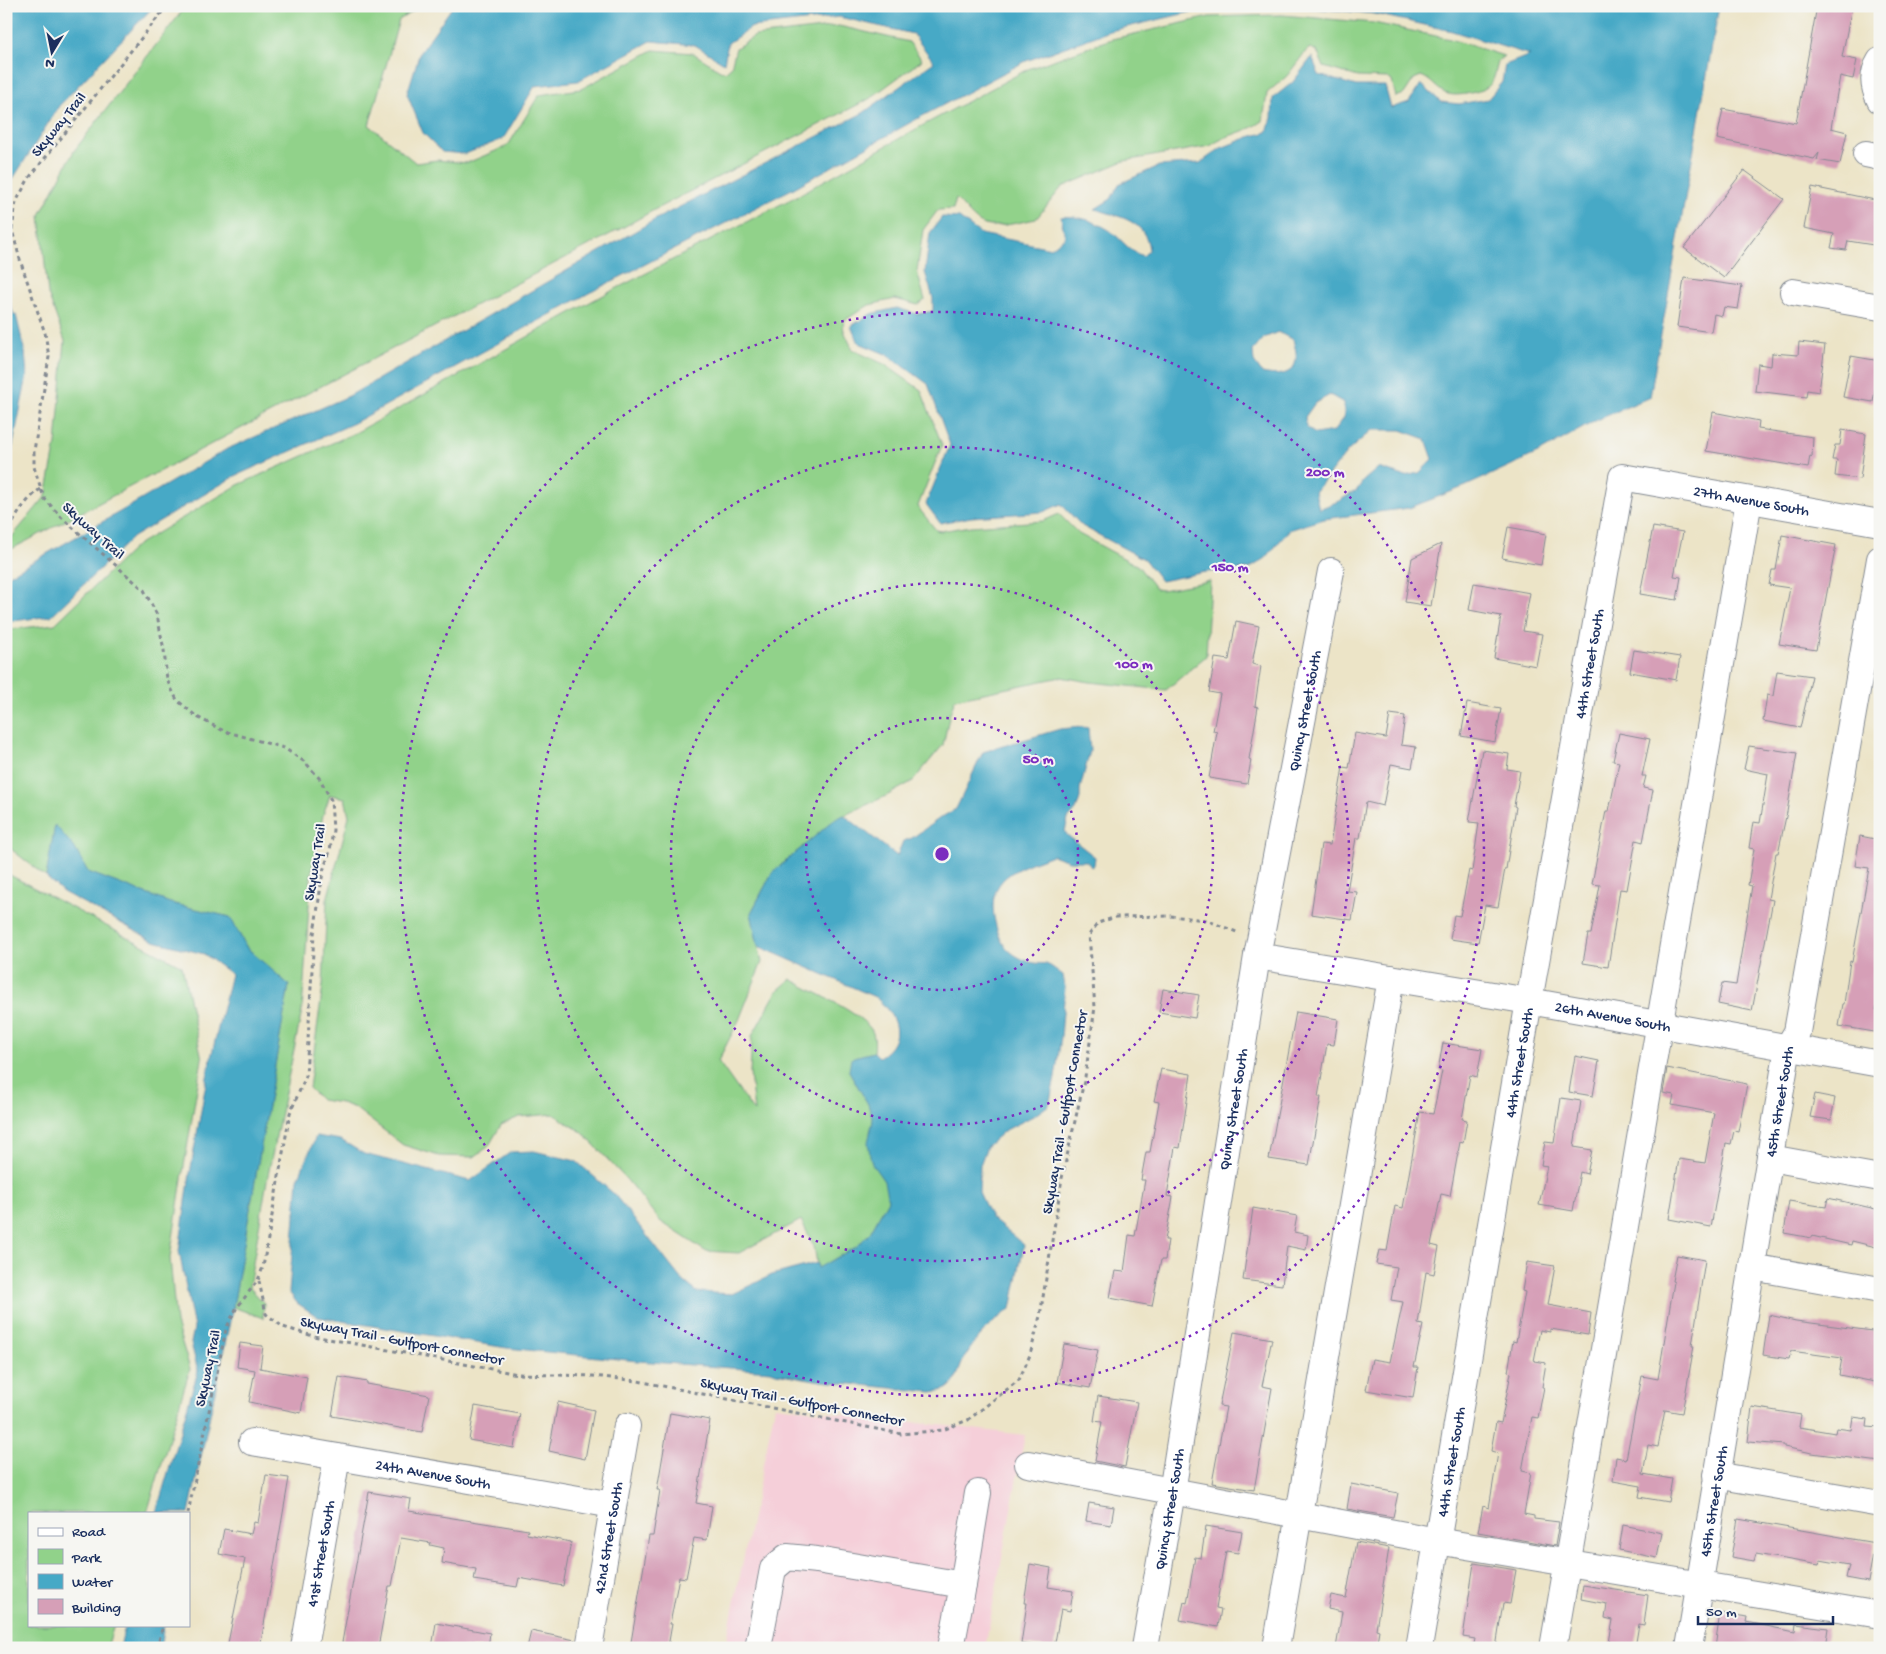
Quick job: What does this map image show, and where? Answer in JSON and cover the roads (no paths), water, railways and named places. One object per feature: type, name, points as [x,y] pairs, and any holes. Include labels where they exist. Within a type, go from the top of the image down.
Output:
[{"type":"street","points":[[1880,61],[1874,74],[1874,82],[1880,100]]},
{"type":"street","points":[[1793,292],[1880,307]]},
{"type":"street","name":"27th Avenue South","points":[[1622,477],[1880,523]]},
{"type":"street","name":"44th Street South","points":[[1419,1648],[1529,1001],[1622,477]]},
{"type":"street","points":[[1553,1648],[1750,500]]},
{"type":"street","name":"45th Street South","points":[[1689,1648],[1788,1047],[1797,1032],[1880,559]]},
{"type":"street","name":"Quincy Street South","points":[[1145,1648],[1172,1492],[1257,956],[1331,571]]},
{"type":"street","name":"26th Avenue South","points":[[1257,956],[1529,1001],[1880,1064]]},
{"type":"street","points":[[1276,1648],[1391,978]]},
{"type":"street","points":[[1770,1158],[1880,1178]]},
{"type":"street","points":[[1752,1267],[1880,1290]]},
{"type":"street","name":"42nd Street South","points":[[589,1648],[627,1426]]},
{"type":"street","name":"24th Avenue South","points":[[252,1442],[613,1505]]},
{"type":"street","name":"41st Street South","points":[[304,1648],[338,1457]]},
{"type":"street","points":[[1028,1464],[1437,1541],[1880,1615]]},
{"type":"street","points":[[1716,1475],[1880,1504]]},
{"type":"street","points":[[951,1648],[978,1493]]},
{"type":"street","points":[[758,1648],[773,1569],[787,1557],[817,1560],[963,1585]]},
{"type":"water","points":[[6,6],[154,6],[59,106],[6,190]]},
{"type":"water","points":[[453,6],[1259,6],[1208,8],[1110,31],[1026,61],[915,120],[792,189],[589,293],[354,423],[235,476],[133,537],[51,616],[6,622],[6,577],[227,449],[349,396],[658,218],[863,113],[934,62],[913,34],[839,17],[752,27],[728,43],[724,63],[695,45],[651,41],[578,81],[535,86],[503,139],[465,154],[442,152],[423,133],[407,94],[420,52]]},
{"type":"water","points":[[1291,6],[1719,6],[1650,397],[1597,420],[1540,452],[1466,486],[1409,508],[1324,519],[1289,530],[1266,558],[1249,569],[1205,572],[1161,581],[1144,559],[1082,526],[1061,504],[1043,512],[971,517],[940,523],[926,504],[950,445],[928,384],[888,355],[859,343],[851,326],[871,314],[897,308],[917,314],[933,311],[933,298],[925,272],[930,233],[942,217],[959,218],[981,234],[1051,248],[1065,237],[1061,217],[1080,218],[1092,221],[1109,230],[1129,248],[1143,256],[1149,250],[1147,240],[1137,226],[1130,221],[1095,209],[1111,199],[1119,184],[1159,166],[1200,163],[1221,148],[1267,132],[1272,118],[1273,98],[1293,82],[1312,57],[1319,75],[1356,86],[1385,86],[1391,108],[1409,102],[1421,84],[1441,102],[1459,104],[1488,99],[1502,82],[1505,65],[1530,55],[1452,31],[1375,14]],"holes":[[[1278,332],[1293,340],[1296,350],[1295,365],[1286,373],[1262,373],[1254,362],[1253,351],[1264,338]],[[1330,395],[1344,403],[1344,418],[1334,431],[1315,434],[1306,427],[1305,417],[1315,403]],[[1372,430],[1401,430],[1426,439],[1433,459],[1419,473],[1404,476],[1378,468],[1363,481],[1357,490],[1339,501],[1319,509],[1315,492],[1348,451]]]},
{"type":"water","points":[[6,293],[14,315],[16,315],[25,352],[27,376],[6,479]]},
{"type":"water","points":[[1088,728],[1090,751],[1080,789],[1080,798],[1076,810],[1068,819],[1065,831],[1067,835],[1095,857],[1094,865],[1091,867],[1087,861],[1069,861],[1052,855],[1016,870],[1007,876],[999,884],[995,894],[993,906],[995,922],[1005,946],[1022,959],[1046,964],[1063,975],[1065,987],[1061,1037],[1049,1105],[1035,1115],[1004,1131],[987,1146],[980,1165],[979,1192],[991,1218],[1024,1245],[1011,1309],[997,1319],[974,1343],[965,1357],[954,1382],[948,1388],[932,1392],[821,1381],[771,1371],[638,1361],[507,1348],[318,1317],[297,1303],[289,1292],[298,1179],[316,1136],[341,1140],[364,1154],[470,1181],[511,1152],[534,1151],[576,1161],[614,1194],[681,1279],[697,1292],[732,1294],[772,1275],[817,1263],[818,1268],[856,1247],[870,1233],[888,1200],[884,1181],[872,1164],[870,1155],[868,1142],[873,1121],[868,1104],[849,1071],[851,1059],[854,1057],[874,1052],[879,1057],[888,1050],[896,1035],[893,1019],[875,997],[758,946],[751,913],[772,873],[834,820],[844,815],[897,856],[903,841],[912,838],[956,809],[983,752],[1060,729]]},
{"type":"water","points":[[55,825],[74,847],[88,872],[170,903],[230,917],[247,948],[289,985],[233,1307],[189,1512],[156,1512],[198,1371],[191,1343],[194,1328],[179,1251],[190,1173],[209,1066],[231,974],[204,954],[154,941],[63,892],[46,877]]},
{"type":"water","points":[[125,1626],[164,1626],[160,1648],[120,1648]]}]
